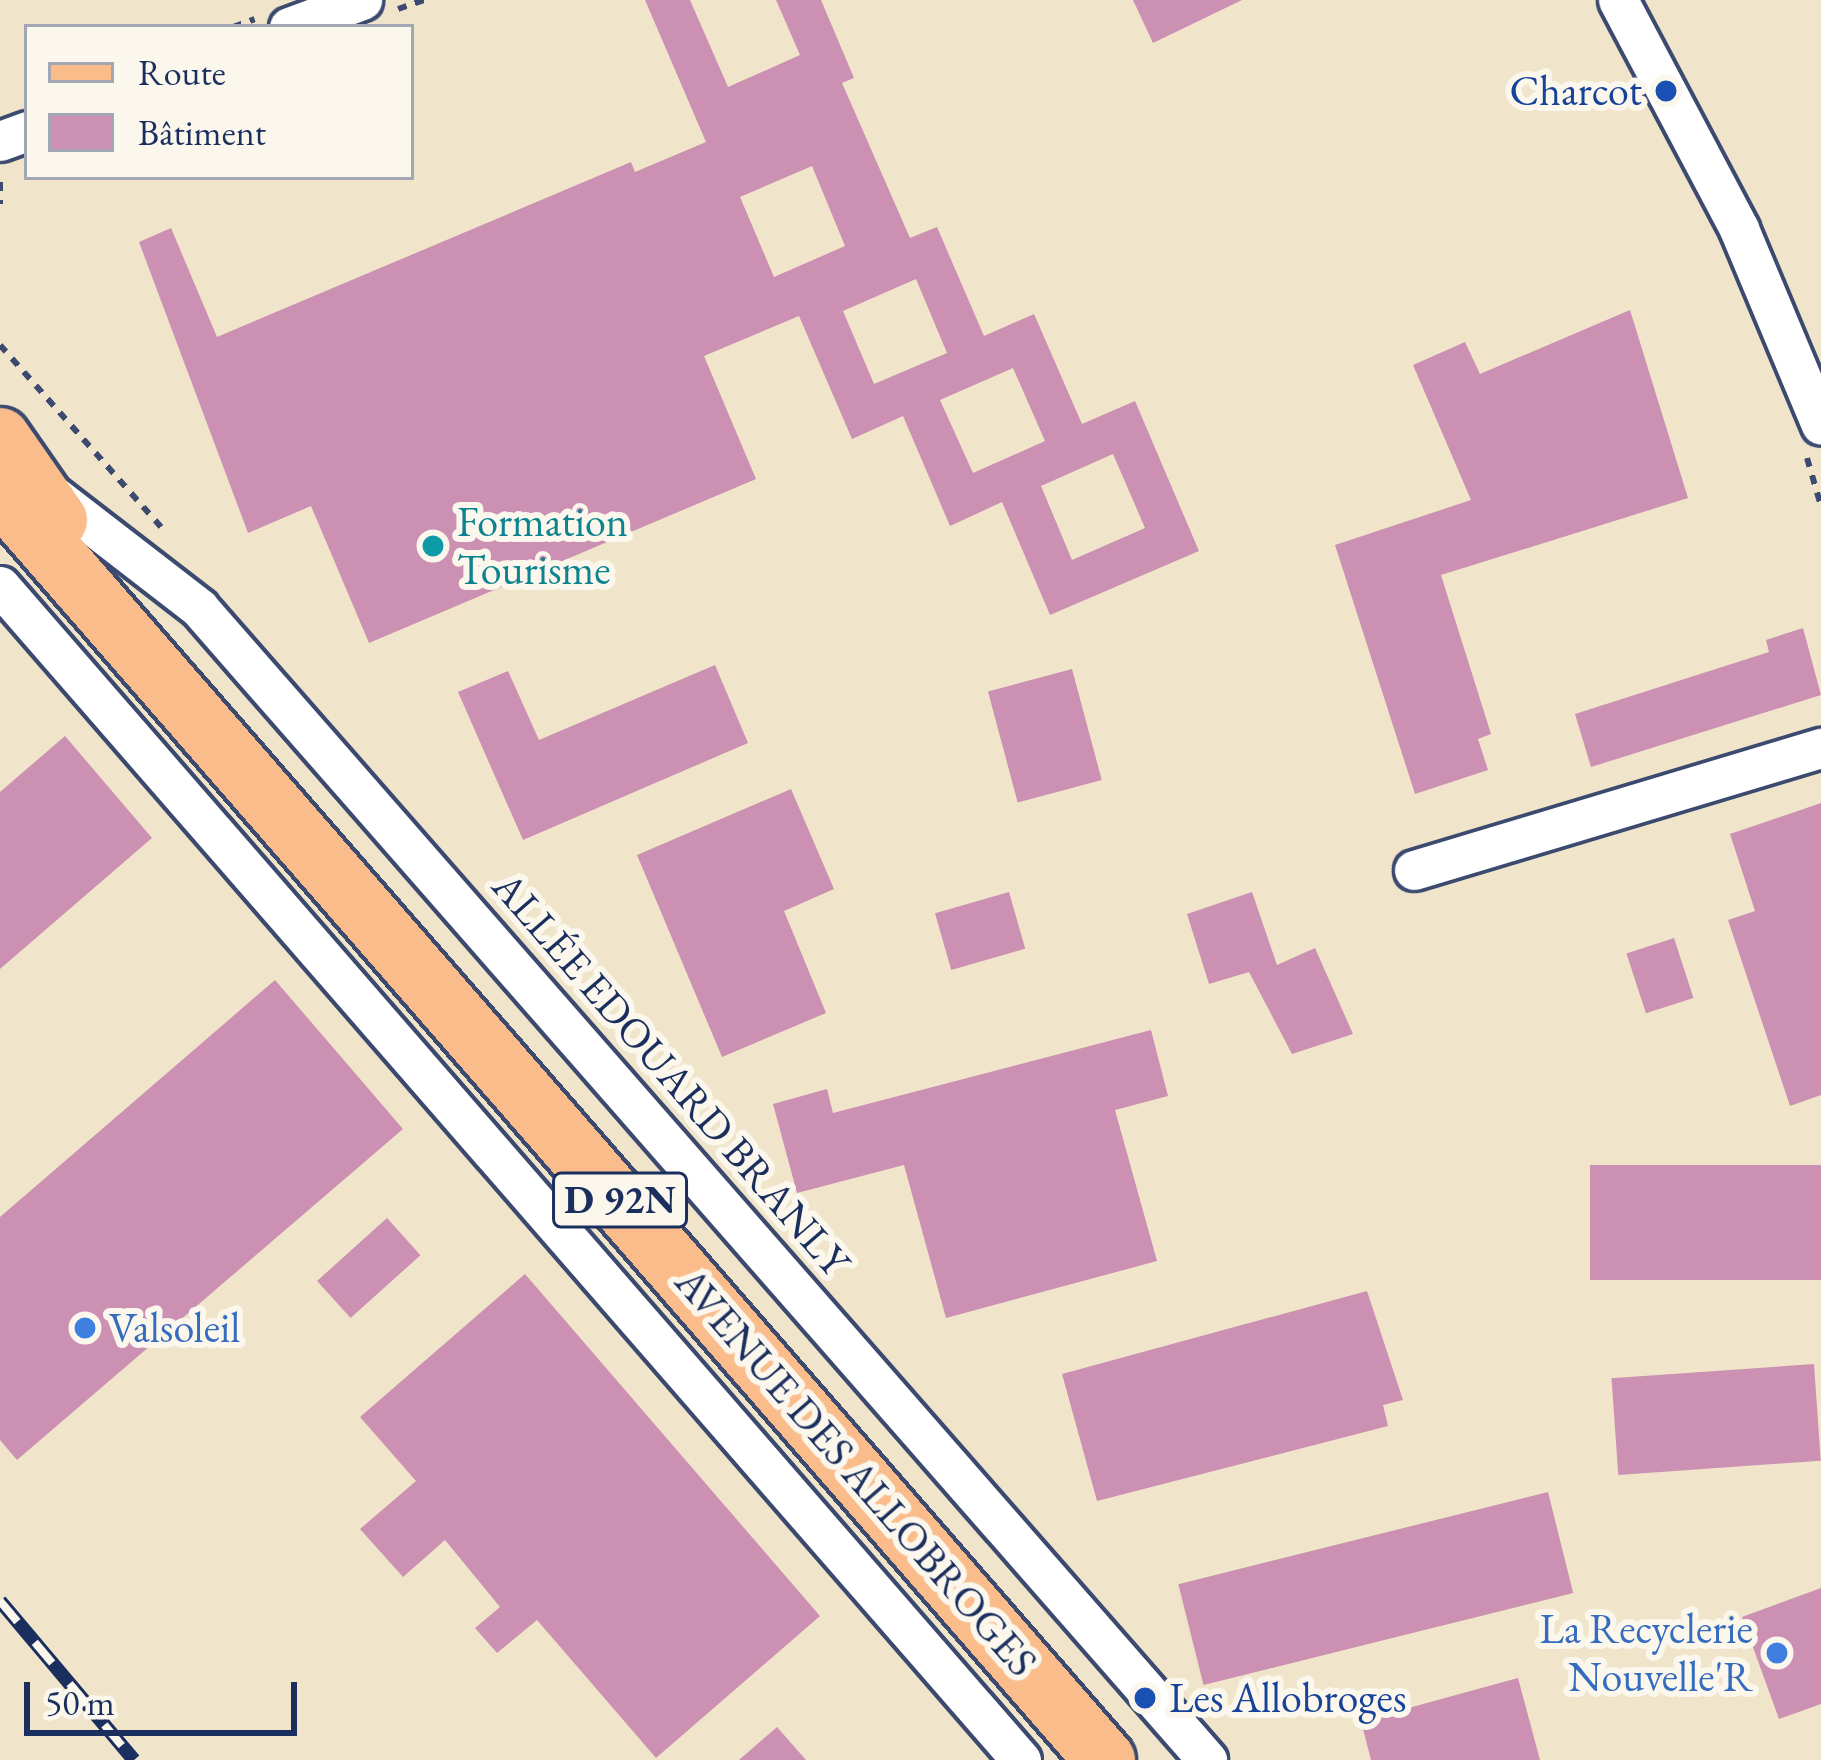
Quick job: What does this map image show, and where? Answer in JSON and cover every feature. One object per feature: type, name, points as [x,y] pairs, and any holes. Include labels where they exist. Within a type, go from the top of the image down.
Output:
[{"type":"main road","name":"AVENUE DES ALLOBROGES","points":[[0,437],[17,489],[137,640],[1105,1760]]},
{"type":"street","points":[[298,24],[362,0]]},
{"type":"street","points":[[1618,0],[1739,229],[1821,425]]},
{"type":"street","name":"ALLÉE EDOUARD BRANLY","points":[[17,489],[55,490],[199,608],[1207,1760]]},
{"type":"street","points":[[0,586],[1021,1760]]},
{"type":"street","points":[[1414,870],[1821,748]]},
{"type":"path","points":[[0,182],[0,204]]},
{"type":"path","points":[[0,345],[194,564],[199,608]]},
{"type":"building","points":[[645,0],[690,0],[728,87],[800,55],[776,0],[821,0],[854,78],[842,83],[910,238],[937,227],[984,336],[1034,314],[1082,424],[1135,401],[1199,551],[1050,615],[1002,502],[950,526],[903,416],[852,439],[799,316],[704,356],[756,479],[369,643],[311,506],[248,533],[139,242],[171,228],[217,337],[631,162],[635,172],[706,142]],"holes":[[[812,166],[845,246],[774,277],[740,197]],[[916,279],[947,353],[874,384],[843,311]],[[1013,368],[1045,441],[973,473],[940,400]],[[1113,454],[1145,528],[1072,560],[1041,486]]]},
{"type":"building","points":[[1133,0],[1242,0],[1153,43]]},
{"type":"building","points":[[1630,310],[1688,498],[1441,575],[1491,734],[1478,739],[1488,770],[1415,794],[1335,545],[1471,500],[1413,365],[1465,342],[1480,374]]},
{"type":"building","points":[[1803,628],[1821,695],[1591,767],[1575,714],[1769,652],[1766,640]]},
{"type":"building","points":[[715,665],[748,743],[523,840],[458,692],[508,671],[539,740]]},
{"type":"building","points":[[1072,669],[1102,780],[1018,803],[988,692]]},
{"type":"building","points":[[65,736],[152,838],[0,969],[0,792]]},
{"type":"building","points":[[791,789],[834,889],[784,911],[826,1013],[722,1057],[637,855]]},
{"type":"building","points":[[1821,803],[1821,1095],[1790,1106],[1728,920],[1755,911],[1730,834]]},
{"type":"building","points":[[1009,892],[1025,949],[951,970],[935,913]]},
{"type":"building","points":[[1252,892],[1277,965],[1315,948],[1353,1034],[1292,1054],[1249,972],[1209,984],[1187,914]]},
{"type":"building","points":[[1674,938],[1693,998],[1646,1013],[1626,953]]},
{"type":"building","name":"Valsoleil","points":[[275,980],[403,1129],[17,1460],[0,1440],[0,1217]]},
{"type":"building","points":[[1151,1030],[1168,1096],[1115,1110],[1157,1261],[946,1318],[904,1165],[797,1193],[773,1104],[827,1089],[833,1113]]},
{"type":"building","points":[[1590,1165],[1821,1165],[1821,1280],[1590,1280]]},
{"type":"building","points":[[387,1218],[420,1255],[351,1318],[317,1281]]},
{"type":"building","points":[[525,1274],[820,1616],[656,1758],[537,1620],[497,1653],[475,1628],[500,1607],[445,1540],[403,1577],[360,1529],[416,1481],[360,1417]]},
{"type":"building","points":[[1367,1291],[1403,1400],[1383,1405],[1388,1426],[1097,1501],[1062,1374]]},
{"type":"building","points":[[1814,1364],[1821,1461],[1618,1475],[1611,1378]]},
{"type":"building","points":[[1548,1492],[1573,1593],[1203,1685],[1178,1584]]},
{"type":"building","points":[[1821,1588],[1821,1704],[1779,1719],[1742,1617]]},
{"type":"building","points":[[1518,1678],[1540,1760],[1371,1760],[1361,1721]]},
{"type":"building","points":[[777,1727],[806,1760],[739,1760]]},
{"type":"railway","points":[[0,1601],[134,1760]]},
{"type":"place","name":"Charcot","points":[[1666,91]]},
{"type":"place","name":"Formation Tourisme","points":[[433,546]]},
{"type":"place","name":"Valsoleil","points":[[85,1328]]},
{"type":"place","name":"La Recyclerie Nouvelle'R","points":[[1777,1653]]},
{"type":"place","name":"Les Allobroges","points":[[1145,1698]]}]
